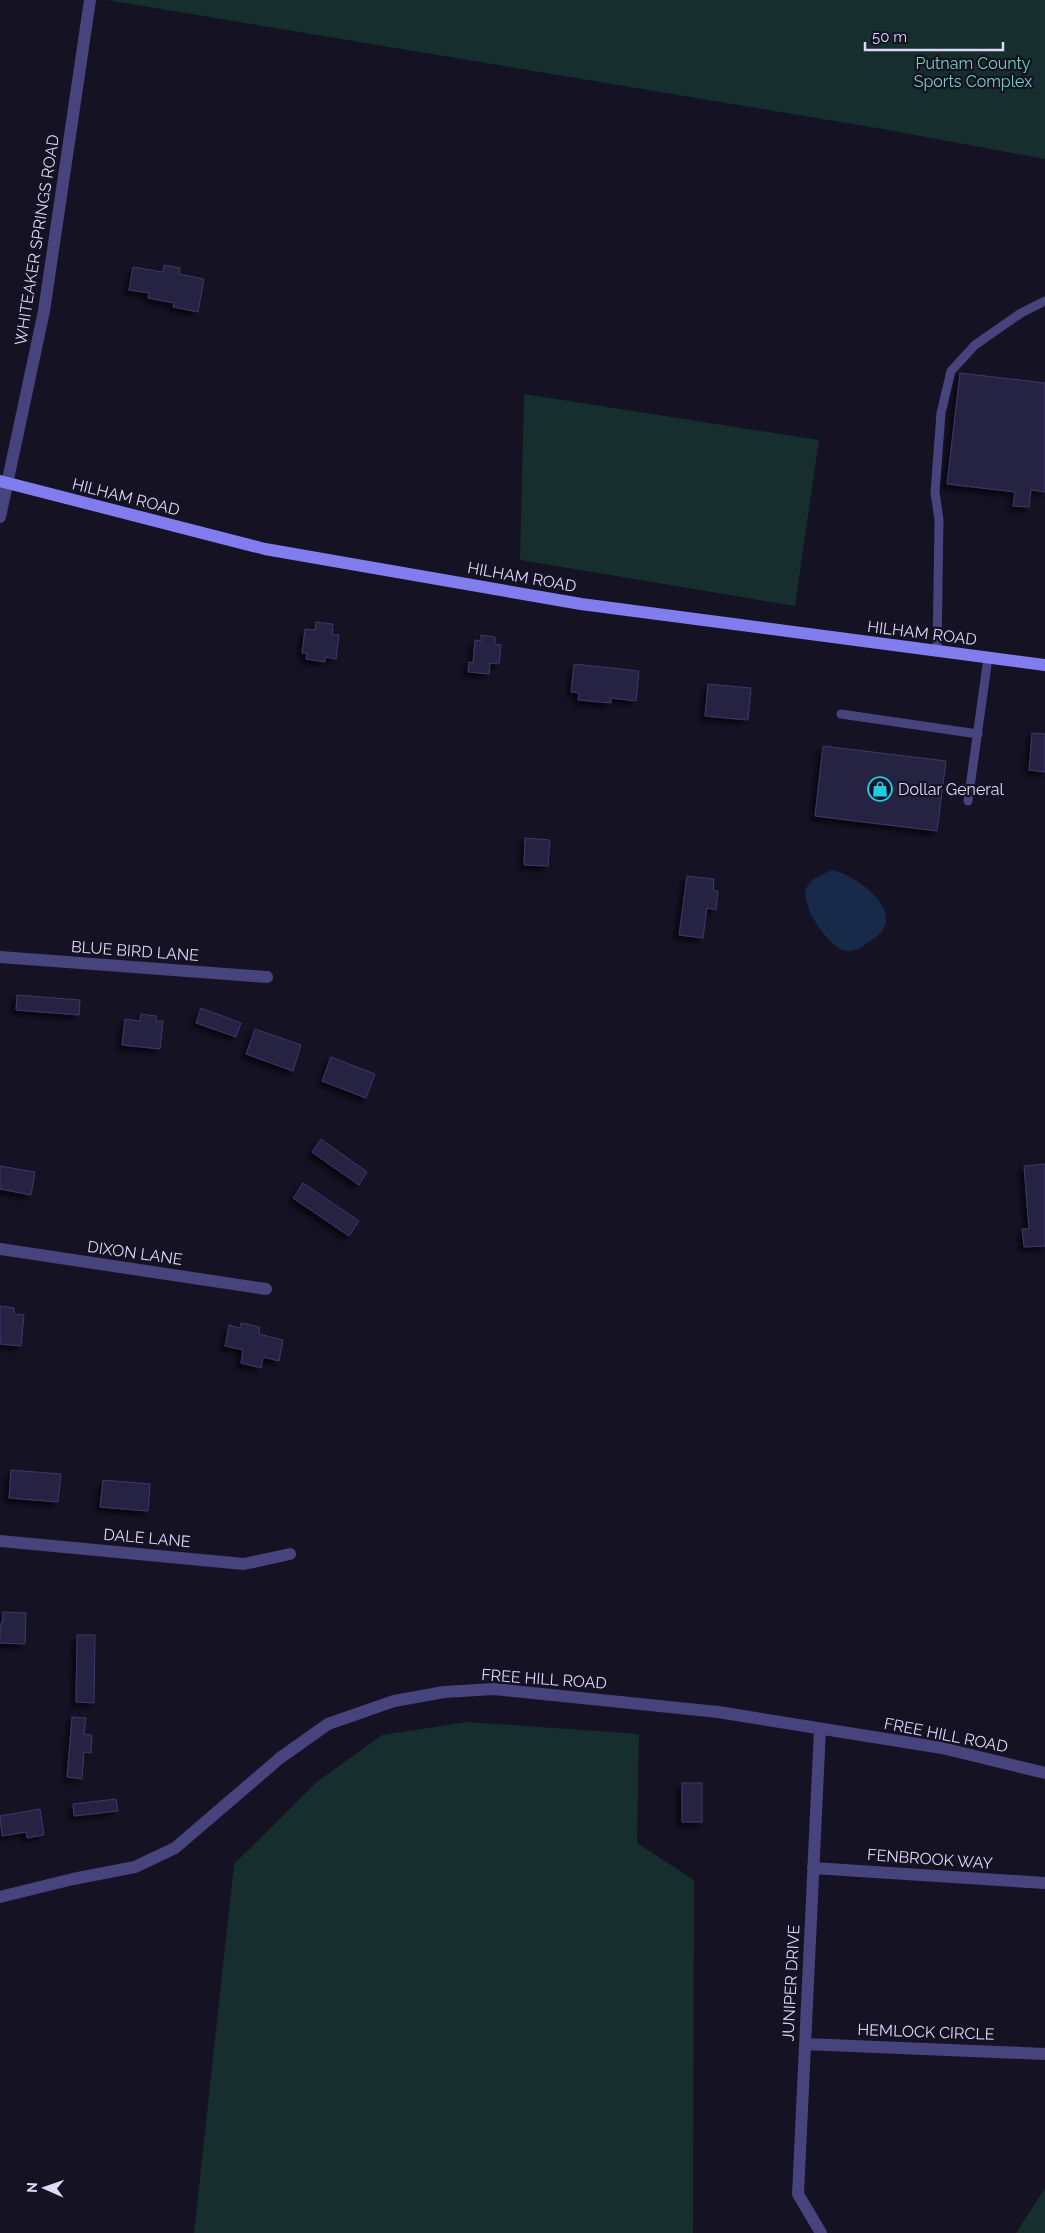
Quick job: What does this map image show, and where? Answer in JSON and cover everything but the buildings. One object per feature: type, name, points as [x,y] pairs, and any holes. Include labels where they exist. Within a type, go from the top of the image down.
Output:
[{"type":"main road","name":"HILHAM ROAD","points":[[3,482],[265,550],[581,604],[1045,665]]},
{"type":"street","name":"WHITEAKER SPRINGS ROAD","points":[[3,482],[44,311],[90,0]]},
{"type":"street","points":[[0,516],[3,482]]},
{"type":"street","name":"BLUE BIRD LANE","points":[[0,957],[266,977]]},
{"type":"street","name":"DIXON LANE","points":[[0,1249],[266,1289]]},
{"type":"street","name":"DALE LANE","points":[[0,1541],[244,1564],[290,1554]]},
{"type":"street","name":"FREE HILL ROAD","points":[[0,1897],[73,1879],[135,1867],[175,1848],[280,1758],[328,1724],[394,1700],[444,1692],[504,1690],[718,1712],[942,1748],[1045,1773]]},
{"type":"street","name":"JUNIPER DRIVE","points":[[820,1729],[798,2194],[821,2233]]},
{"type":"street","name":"FENBROOK WAY","points":[[813,1868],[1045,1883]]},
{"type":"street","name":"HEMLOCK CIRCLE","points":[[805,2044],[1045,2054]]},
{"type":"lane","points":[[937,651],[940,520],[935,492],[941,413],[951,371],[975,345],[1045,301]]},
{"type":"lane","points":[[968,801],[988,658]]},
{"type":"lane","points":[[842,714],[978,734]]},
{"type":"green space","name":"Putnam County Sports Complex","points":[[107,0],[1045,0],[1045,159],[877,128]]},
{"type":"green space","points":[[524,394],[819,440],[795,606],[520,560]]},
{"type":"green space","points":[[467,1722],[639,1734],[637,1843],[694,1880],[693,2233],[194,2233],[234,1864],[318,1781],[382,1735]]},
{"type":"green space","points":[[1045,2188],[1045,2233],[1016,2233]]},
{"type":"water","points":[[833,870],[855,880],[876,897],[883,908],[886,918],[884,928],[875,938],[862,947],[851,951],[840,949],[825,935],[812,915],[805,896],[810,882]]},
{"type":"place","name":"Dollar General","points":[[880,789]]}]
